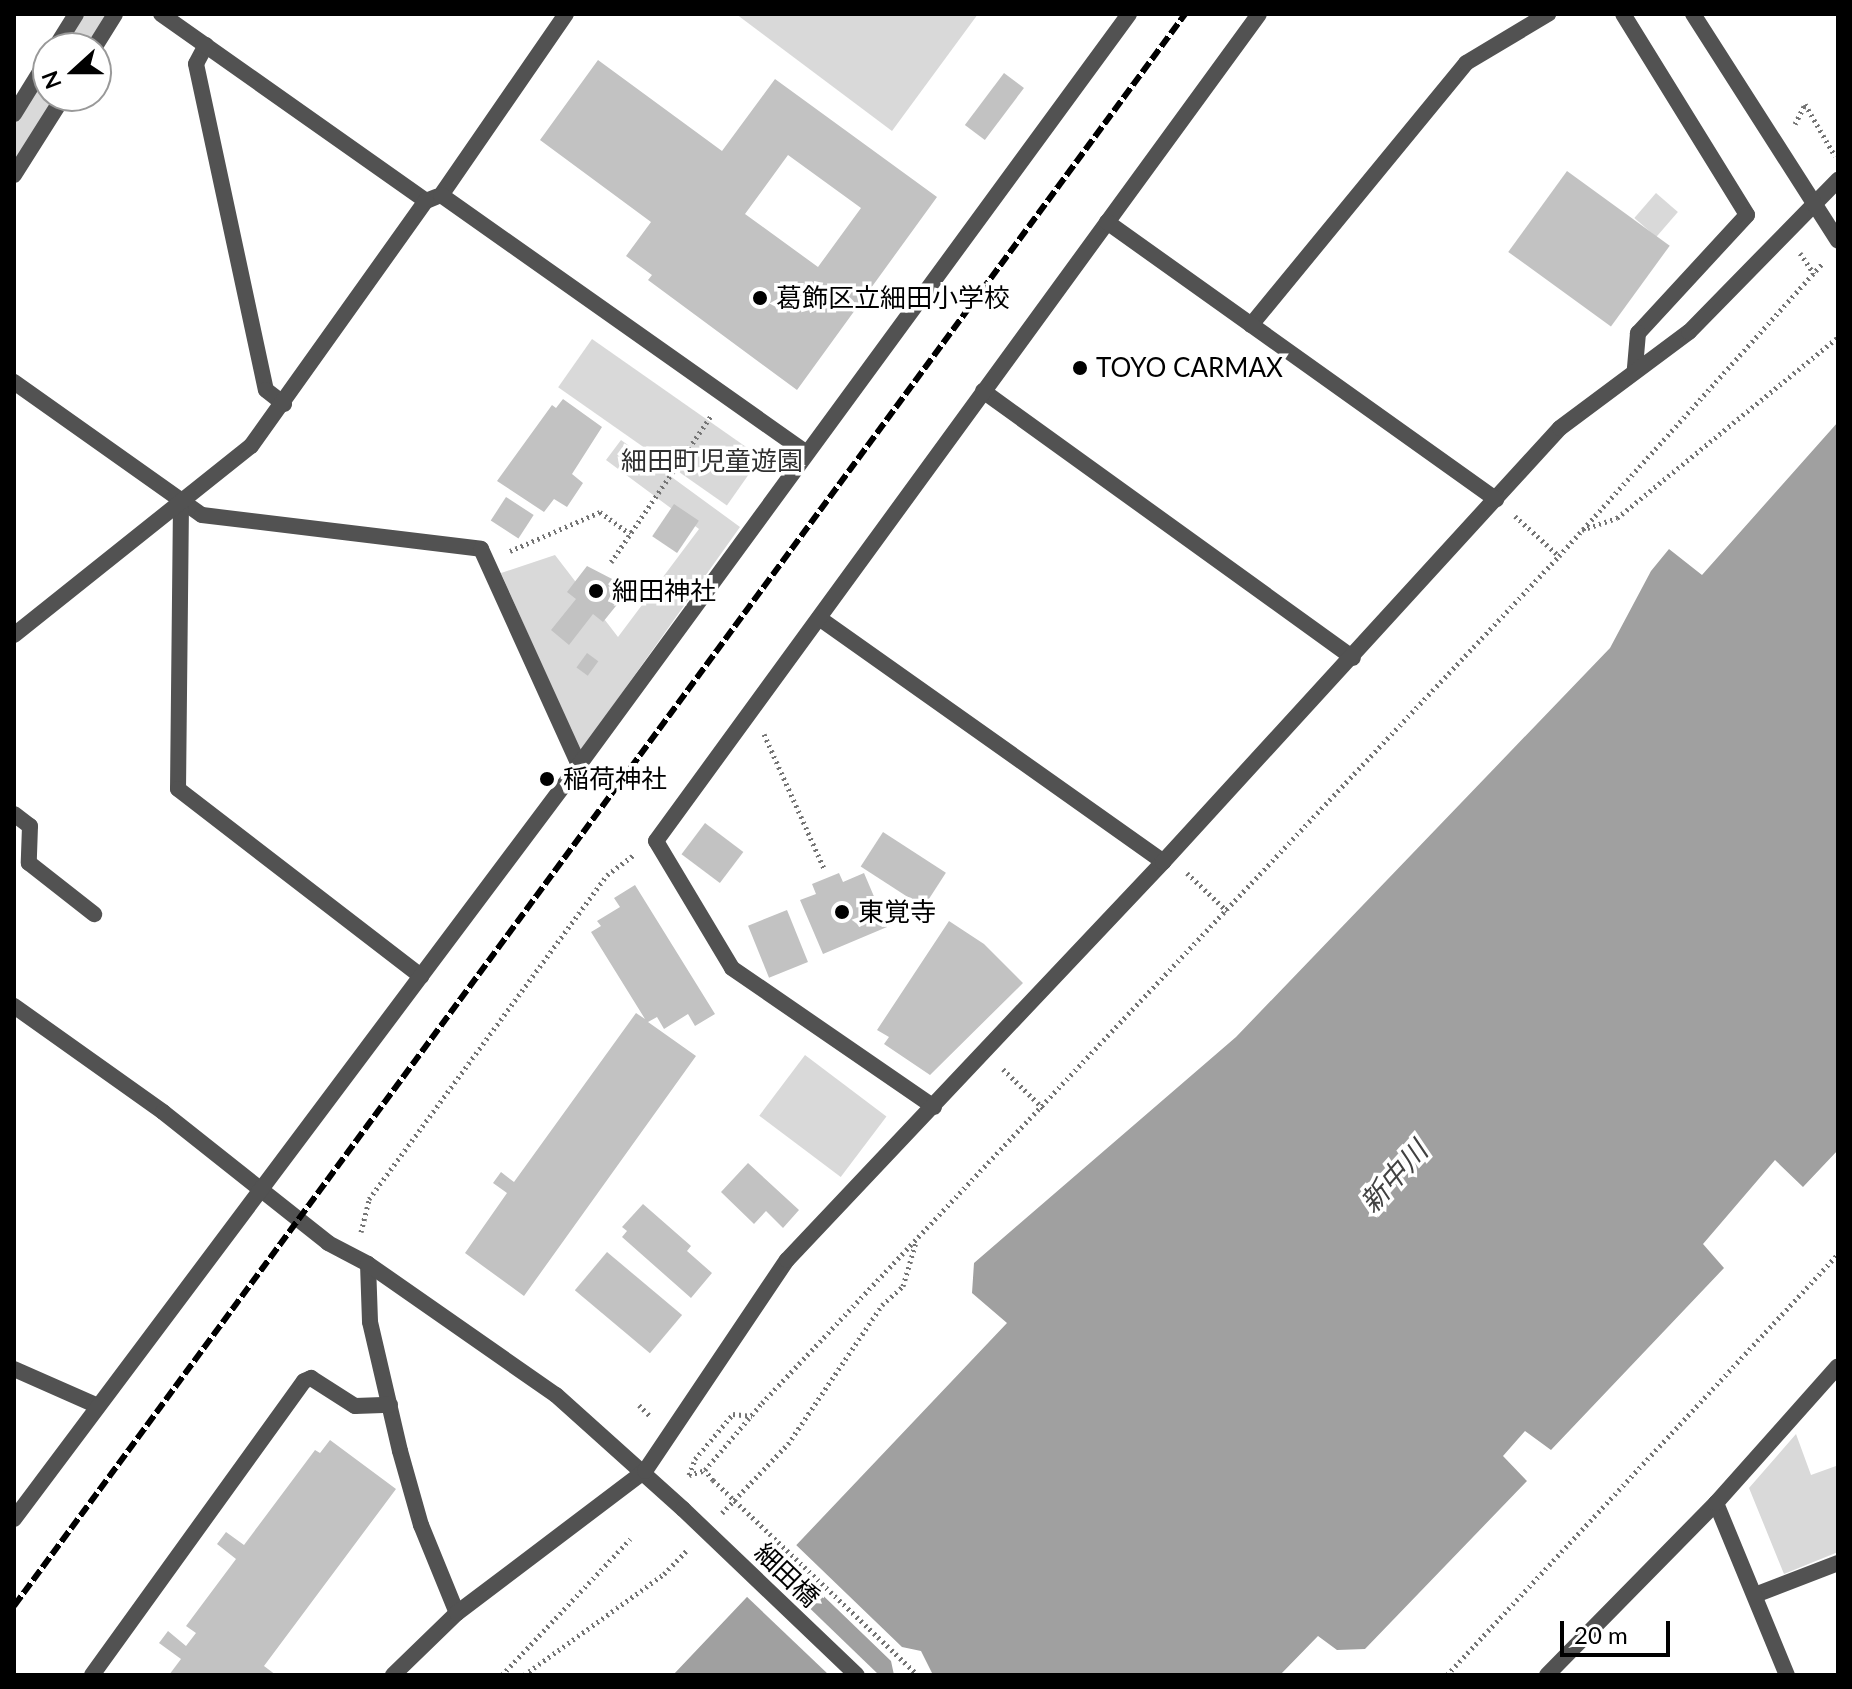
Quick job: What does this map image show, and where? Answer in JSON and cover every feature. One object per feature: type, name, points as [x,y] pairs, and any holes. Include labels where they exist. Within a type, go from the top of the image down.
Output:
[{"type":"street","points":[[65,32],[76,14]]},
{"type":"street","points":[[104,32],[115,14]]},
{"type":"street","points":[[161,14],[804,451]]},
{"type":"street","points":[[14,635],[251,446],[566,14]]},
{"type":"street","points":[[14,1519],[579,765],[804,451],[1129,14]]},
{"type":"street","points":[[934,1107],[732,968],[656,841],[1259,14]]},
{"type":"street","points":[[1251,325],[1466,63],[1548,14]]},
{"type":"street","points":[[1623,14],[1747,215],[1638,333],[1635,369]]},
{"type":"street","points":[[1693,14],[1814,208],[1834,247]]},
{"type":"street","points":[[206,45],[196,64],[266,390],[284,404]]},
{"type":"street","points":[[14,114],[32,85]]},
{"type":"street","points":[[14,175],[54,112]]},
{"type":"street","points":[[393,1675],[457,1613],[645,1471],[787,1260],[1353,658],[1560,428],[1635,369],[1689,332],[1814,208],[1838,180]]},
{"type":"street","points":[[1107,222],[1496,499]]},
{"type":"street","points":[[14,382],[202,515],[481,549],[579,765]]},
{"type":"street","points":[[983,391],[1353,658]]},
{"type":"street","points":[[181,503],[178,789],[421,976]]},
{"type":"street","points":[[819,618],[1163,862]]},
{"type":"street","points":[[14,814],[30,826],[29,863],[94,914]]},
{"type":"street","name":"細田橋","points":[[14,1006],[261,1189],[328,1243],[368,1264],[556,1395],[645,1471],[857,1675]]},
{"type":"street","points":[[368,1264],[370,1322],[390,1405],[421,1525],[457,1613]]},
{"type":"street","points":[[14,1369],[98,1406]]},
{"type":"street","points":[[1547,1675],[1716,1503],[1836,1370]]},
{"type":"street","points":[[92,1675],[304,1381],[311,1378],[355,1406],[390,1405]]},
{"type":"street","points":[[1716,1503],[1787,1675]]},
{"type":"street","points":[[1755,1595],[1838,1563]]},
{"type":"path","points":[[752,1416],[733,1414],[695,1459],[689,1475],[705,1470],[752,1416],[1559,556],[1834,247]]},
{"type":"path","points":[[1580,530],[1617,518],[1838,337]]},
{"type":"path","points":[[611,562],[726,396]]},
{"type":"path","points":[[487,561],[600,512],[630,534]]},
{"type":"path","points":[[1515,517],[1559,556]]},
{"type":"path","points":[[746,718],[763,732],[824,868]]},
{"type":"path","points":[[360,1237],[369,1199],[607,875],[656,841]]},
{"type":"path","points":[[1186,872],[1227,911]]},
{"type":"path","points":[[1003,1069],[1043,1108]]},
{"type":"path","points":[[716,1520],[788,1444],[882,1305],[903,1286],[917,1240]]},
{"type":"path","points":[[1447,1675],[1838,1254]]},
{"type":"path","points":[[639,1405],[646,1412]]},
{"type":"path","points":[[705,1470],[918,1675]]},
{"type":"path","points":[[502,1675],[630,1539]]},
{"type":"path","points":[[524,1675],[664,1574],[695,1541]]},
{"type":"green space","points":[[80,14],[111,14],[99,32],[68,32]]},
{"type":"green space","points":[[736,14],[978,14],[892,131]]},
{"type":"green space","points":[[32,87],[32,112],[48,112],[14,164],[14,115]]},
{"type":"green space","points":[[1656,193],[1678,212],[1656,237],[1634,218]]},
{"type":"green space","name":"細田町児童遊園","points":[[592,339],[761,457],[727,505],[558,387]]},
{"type":"green space","points":[[621,440],[740,527],[580,752],[501,573],[555,555],[618,637],[699,529],[606,460]]},
{"type":"green space","points":[[805,1055],[886,1116],[841,1177],[759,1116]]},
{"type":"green space","points":[[1796,1434],[1811,1475],[1836,1466],[1838,1470],[1838,1552],[1784,1574],[1749,1488]]},
{"type":"water","name":"新中川","points":[[1838,422],[1838,1150],[1803,1187],[1775,1160],[1703,1244],[1724,1268],[1551,1450],[1525,1431],[1503,1456],[1527,1481],[1365,1649],[1337,1650],[1318,1636],[1280,1675],[673,1675],[1007,1323],[972,1293],[974,1263],[1236,1037],[1610,648],[1651,571],[1669,549],[1702,575]]},
{"type":"pier","points":[[793,1542],[902,1647],[921,1651],[933,1675],[894,1675],[891,1661],[781,1555]]},
{"type":"pier","points":[[768,1568],[879,1675],[829,1675],[744,1594]]},
{"type":"building","points":[[598,60],[722,151],[775,79],[937,197],[797,390],[648,280],[652,275],[626,256],[651,222],[540,140]],"holes":[[[788,155],[861,208],[818,267],[745,214]]]},
{"type":"building","points":[[1004,73],[1024,88],[985,140],[965,125]]},
{"type":"building","points":[[1567,171],[1670,246],[1611,327],[1508,252]]},
{"type":"building","points":[[563,399],[602,427],[572,474],[583,483],[567,507],[554,499],[544,512],[497,481],[552,405],[556,408]]},
{"type":"building","points":[[506,497],[534,515],[518,538],[491,520]]},
{"type":"building","points":[[674,504],[699,521],[677,553],[652,536]]},
{"type":"building","points":[[587,566],[616,581],[612,586],[624,596],[603,622],[593,614],[569,645],[551,630],[576,599],[567,592]]},
{"type":"building","points":[[587,653],[598,661],[588,676],[576,668]]},
{"type":"building","points":[[705,823],[743,852],[720,883],[682,854]]},
{"type":"building","points":[[883,832],[946,873],[924,907],[861,866]]},
{"type":"building","points":[[839,873],[843,882],[864,873],[887,927],[823,954],[800,900],[816,894],[812,884]]},
{"type":"building","points":[[635,885],[715,1014],[695,1026],[688,1014],[664,1029],[657,1017],[648,1022],[696,1056],[524,1296],[465,1253],[507,1193],[493,1183],[501,1172],[514,1182],[636,1013],[645,1019],[591,932],[601,926],[597,921],[620,907],[614,898]]},
{"type":"building","points":[[787,910],[808,962],[769,978],[748,926]]},
{"type":"building","points":[[949,921],[984,944],[1023,983],[930,1075],[884,1044],[889,1037],[877,1030]]},
{"type":"building","points":[[748,1163],[799,1210],[783,1228],[766,1211],[754,1224],[721,1192]]},
{"type":"building","points":[[643,1204],[691,1246],[687,1251],[712,1273],[691,1298],[622,1237],[627,1231],[622,1227]]},
{"type":"building","points":[[607,1252],[682,1315],[650,1353],[575,1290]]},
{"type":"building","points":[[330,1440],[396,1489],[264,1666],[276,1675],[169,1675],[181,1659],[159,1643],[168,1631],[186,1646],[196,1633],[186,1626],[236,1559],[217,1544],[226,1532],[244,1545],[315,1450],[320,1453]]},
{"type":"railway","points":[[14,1606],[1185,14]]},
{"type":"place","name":"葛飾区立細田小学校","points":[[760,298]]},
{"type":"place","name":"TOYO CARMAX","points":[[1080,368]]},
{"type":"place","name":"細田神社","points":[[596,591]]},
{"type":"place","name":"稲荷神社","points":[[547,779]]},
{"type":"place","name":"東覚寺","points":[[842,912]]}]
